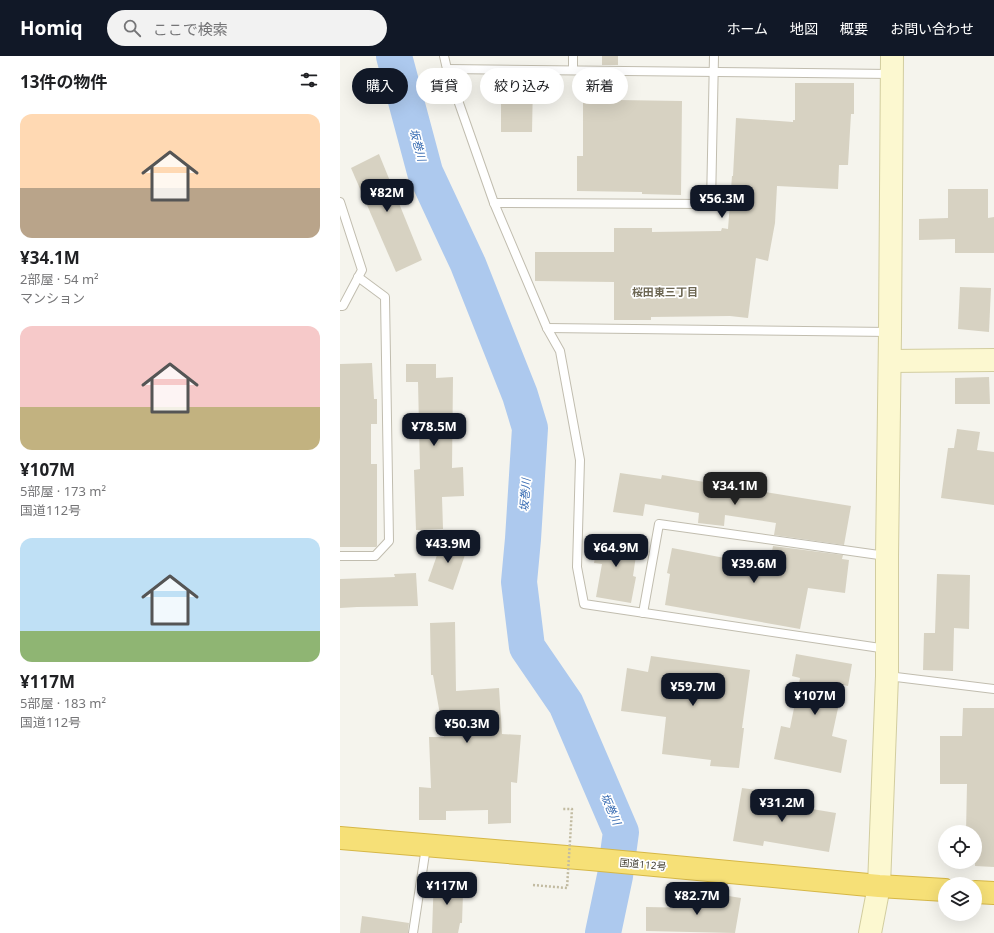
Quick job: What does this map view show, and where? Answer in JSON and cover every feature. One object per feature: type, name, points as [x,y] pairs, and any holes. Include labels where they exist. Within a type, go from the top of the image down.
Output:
[{"type":"highway","name":"国道112号","points":[[340,838],[590,859],[879,886],[938,890]]},
{"type":"highway","points":[[982,892],[994,893]]},
{"type":"street","points":[[870,933],[879,886],[887,676],[892,65]]},
{"type":"street","points":[[890,361],[994,360]]},
{"type":"lane","points":[[444,56],[447,68]]},
{"type":"lane","points":[[573,56],[573,68]]},
{"type":"lane","points":[[494,203],[711,204],[714,56]]},
{"type":"lane","points":[[628,71],[714,73],[892,65]]},
{"type":"lane","points":[[472,69],[572,70]]},
{"type":"lane","points":[[459,104],[494,203],[547,328],[560,351],[580,460],[577,567],[584,604],[887,649]]},
{"type":"lane","points":[[340,202],[362,270],[343,306],[340,306]]},
{"type":"lane","points":[[340,556],[375,556],[389,541],[385,297],[358,277]]},
{"type":"lane","points":[[547,328],[890,332]]},
{"type":"lane","points":[[642,613],[659,524],[887,556]]},
{"type":"lane","points":[[887,676],[994,689]]},
{"type":"lane","points":[[413,933],[426,846]]},
{"type":"path","points":[[533,885],[567,888],[572,810],[562,809]]},
{"type":"building","points":[[602,56],[618,56],[618,65],[602,65]]},
{"type":"building","points":[[795,83],[854,83],[854,114],[851,114],[848,165],[839,165],[838,189],[777,186],[775,223],[768,261],[756,258],[748,318],[730,316],[651,317],[651,320],[614,320],[614,282],[535,281],[535,252],[614,252],[614,228],[652,228],[652,232],[721,231],[722,228],[728,229],[736,118],[793,122],[793,120],[795,120]]},
{"type":"building","points":[[628,100],[682,101],[681,195],[642,194],[642,192],[577,191],[577,156],[583,156],[583,104],[628,104]]},
{"type":"building","points":[[501,104],[533,104],[532,132],[501,132]]},
{"type":"building","points":[[379,154],[422,260],[396,272],[351,168]]},
{"type":"building","points":[[948,189],[988,189],[988,218],[994,217],[994,253],[955,253],[955,239],[919,240],[919,219],[948,218]]},
{"type":"building","points":[[960,287],[991,288],[989,332],[958,329]]},
{"type":"building","points":[[372,363],[374,399],[377,399],[377,424],[371,424],[371,464],[377,464],[377,546],[340,547],[340,364]]},
{"type":"building","points":[[406,364],[436,364],[436,378],[453,377],[452,468],[463,467],[464,496],[442,497],[443,529],[416,530],[414,470],[420,469],[418,382],[406,382]]},
{"type":"building","points":[[989,377],[990,404],[955,404],[955,378]]},
{"type":"building","points":[[957,429],[980,432],[977,450],[994,452],[994,505],[941,498],[948,448],[954,448]]},
{"type":"building","points":[[620,473],[661,479],[662,475],[851,506],[844,545],[774,535],[776,523],[725,515],[724,526],[698,523],[699,513],[645,504],[643,516],[613,512]]},
{"type":"building","points":[[599,534],[638,542],[633,576],[636,577],[631,603],[596,597],[602,564],[594,563]]},
{"type":"building","points":[[443,538],[468,546],[453,590],[428,581]]},
{"type":"building","points":[[773,546],[843,555],[842,559],[849,560],[845,593],[808,588],[800,629],[665,605],[670,574],[667,573],[672,548],[730,559],[730,556],[770,562]]},
{"type":"building","points":[[416,573],[418,606],[340,608],[340,579],[395,577],[394,574]]},
{"type":"building","points":[[937,574],[970,575],[969,629],[954,628],[953,671],[923,670],[924,633],[935,633]]},
{"type":"building","points":[[455,622],[456,691],[499,688],[502,734],[521,735],[517,783],[511,782],[511,823],[488,824],[488,810],[446,811],[446,820],[419,820],[419,787],[431,788],[429,737],[444,737],[433,675],[431,675],[430,623]]},
{"type":"building","points":[[796,654],[852,664],[848,686],[843,685],[832,736],[847,740],[841,773],[774,759],[781,726],[790,728],[800,678],[792,676]]},
{"type":"building","points":[[651,656],[750,670],[742,728],[744,728],[739,768],[710,766],[711,760],[662,754],[666,717],[621,711],[627,668],[648,672]]},
{"type":"building","points":[[963,708],[994,708],[994,867],[982,866],[982,825],[966,825],[967,784],[940,784],[940,736],[962,736]]},
{"type":"building","points":[[742,788],[772,792],[770,802],[836,813],[829,852],[764,841],[763,846],[733,841]]},
{"type":"building","points":[[434,875],[450,876],[463,893],[462,923],[460,923],[458,933],[432,933]]},
{"type":"building","points":[[698,891],[741,898],[735,933],[646,931],[646,907],[695,908]]},
{"type":"building","points":[[362,916],[409,923],[408,933],[360,933]]},
{"type":"waterway","name":"坂巻川","points":[[394,56],[425,172],[468,264],[520,395],[530,428],[519,582],[527,647],[566,704],[621,832],[615,876],[603,933]]},
{"type":"district","name":"桜田東三丁目","points":[[665,292]]}]
